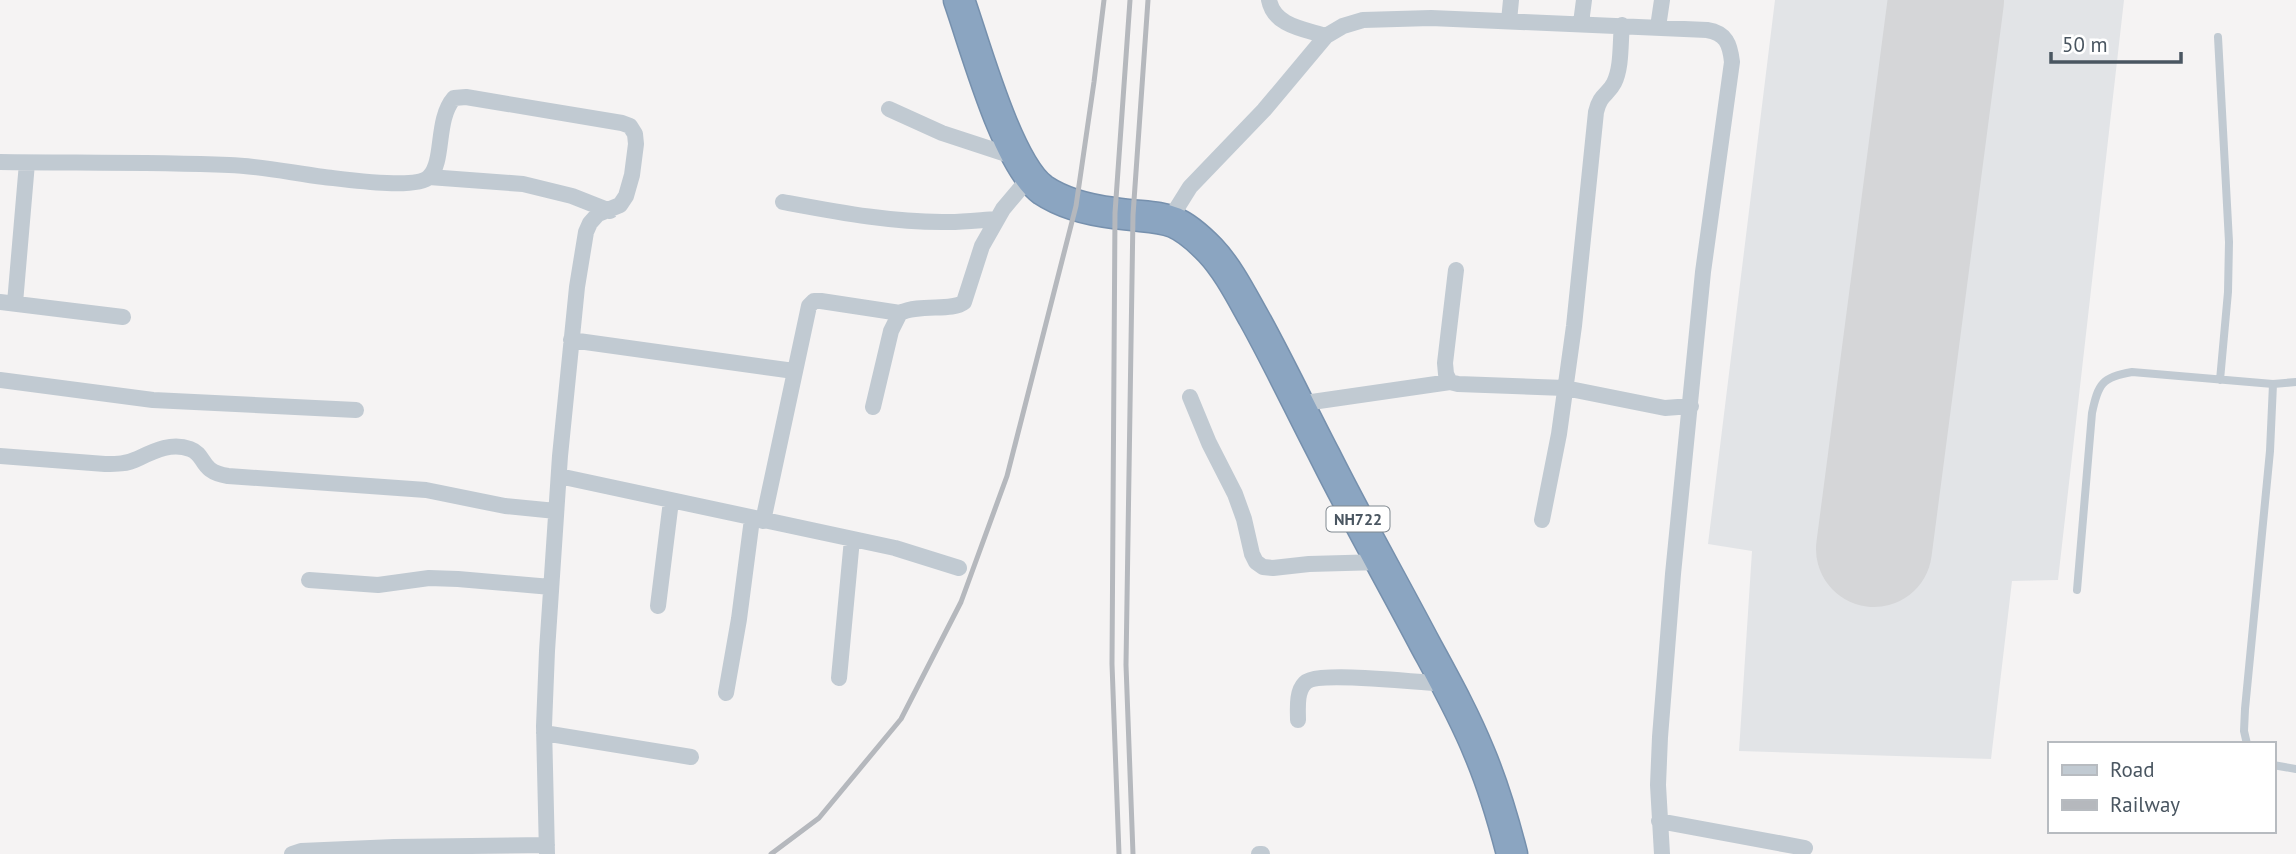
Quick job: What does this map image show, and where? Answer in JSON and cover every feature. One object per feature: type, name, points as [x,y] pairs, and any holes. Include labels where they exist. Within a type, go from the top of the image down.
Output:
[{"type":"highway","points":[[959,0],[1004,129],[1024,168]]},
{"type":"highway","name":"NH722","points":[[1024,168],[1042,189],[1076,206],[1115,214],[1170,219],[1182,225],[1202,242],[1226,271],[1276,358],[1447,684],[1479,751],[1512,854]]},
{"type":"street","points":[[1269,0],[1279,19],[1326,36]]},
{"type":"street","points":[[1509,21],[1511,0]]},
{"type":"street","points":[[1581,23],[1584,0]]},
{"type":"street","points":[[1658,27],[1661,0]]},
{"type":"street","points":[[1170,219],[1190,187],[1264,110],[1326,36],[1343,26],[1363,20],[1431,18],[1658,27],[1717,32],[1725,37],[1732,62],[1703,272],[1663,694],[1658,785],[1662,854]]},
{"type":"street","points":[[1542,520],[1559,434],[1583,256],[1596,112],[1598,102],[1613,86],[1616,77],[1622,25]]},
{"type":"street","points":[[0,162],[230,165],[367,181],[421,183],[435,167],[447,107],[454,98],[466,97],[604,119],[629,126],[635,134],[632,175],[626,196],[620,205],[598,214],[586,232],[571,340],[556,511],[544,733],[547,850],[394,847],[301,851],[292,854]]},
{"type":"street","points":[[726,694],[758,520],[809,306],[814,301],[900,313],[919,306],[960,306],[967,294],[982,246],[1024,168],[890,109]]},
{"type":"street","points":[[27,163],[7,302],[123,317]]},
{"type":"street","points":[[429,177],[523,184],[572,196],[610,211]]},
{"type":"street","points":[[783,202],[830,211],[915,220],[947,222],[997,219]]},
{"type":"street","points":[[1450,382],[1445,363],[1456,270]]},
{"type":"street","points":[[873,407],[891,331],[900,313]]},
{"type":"street","points":[[571,340],[794,371]]},
{"type":"street","points":[[0,380],[153,400],[356,410]]},
{"type":"street","points":[[1298,404],[1450,382],[1565,388],[1665,408],[1690,406]]},
{"type":"street","points":[[1190,397],[1209,443],[1235,494],[1256,562],[1263,567],[1273,568],[1381,562]]},
{"type":"street","points":[[0,456],[122,464],[155,450],[180,447],[190,449],[209,470],[218,474],[426,490],[505,506],[556,511]]},
{"type":"street","points":[[559,476],[895,548],[959,568]]},
{"type":"street","points":[[658,606],[671,501]]},
{"type":"street","points":[[839,678],[852,539]]},
{"type":"street","points":[[309,580],[378,585],[429,578],[551,587]]},
{"type":"street","points":[[1298,720],[1299,695],[1302,685],[1308,680],[1337,677],[1447,684]]},
{"type":"street","points":[[544,733],[691,757]]},
{"type":"street","points":[[1659,821],[1805,848]]},
{"type":"lane","points":[[2218,37],[2229,242],[2228,292],[2220,380]]},
{"type":"lane","points":[[2077,590],[2087,452],[2096,393],[2103,381],[2113,375],[2132,372],[2273,384],[2296,382]]},
{"type":"lane","points":[[2247,742],[2244,731],[2245,709],[2270,451],[2273,384]]},
{"type":"lane","points":[[2275,765],[2296,769]]},
{"type":"shaded area","points":[[1775,0],[2124,0],[2058,580],[2012,581],[1991,759],[1739,751],[1752,551],[1708,544]]},
{"type":"runway","points":[[1874,549],[1946,0]]},
{"type":"railway","points":[[771,854],[819,818],[901,719],[961,602],[1007,476],[1076,206],[1104,0]]},
{"type":"railway","points":[[1119,854],[1112,664],[1115,213],[1130,0]]},
{"type":"railway","points":[[1133,854],[1126,665],[1133,215],[1148,0]]}]
